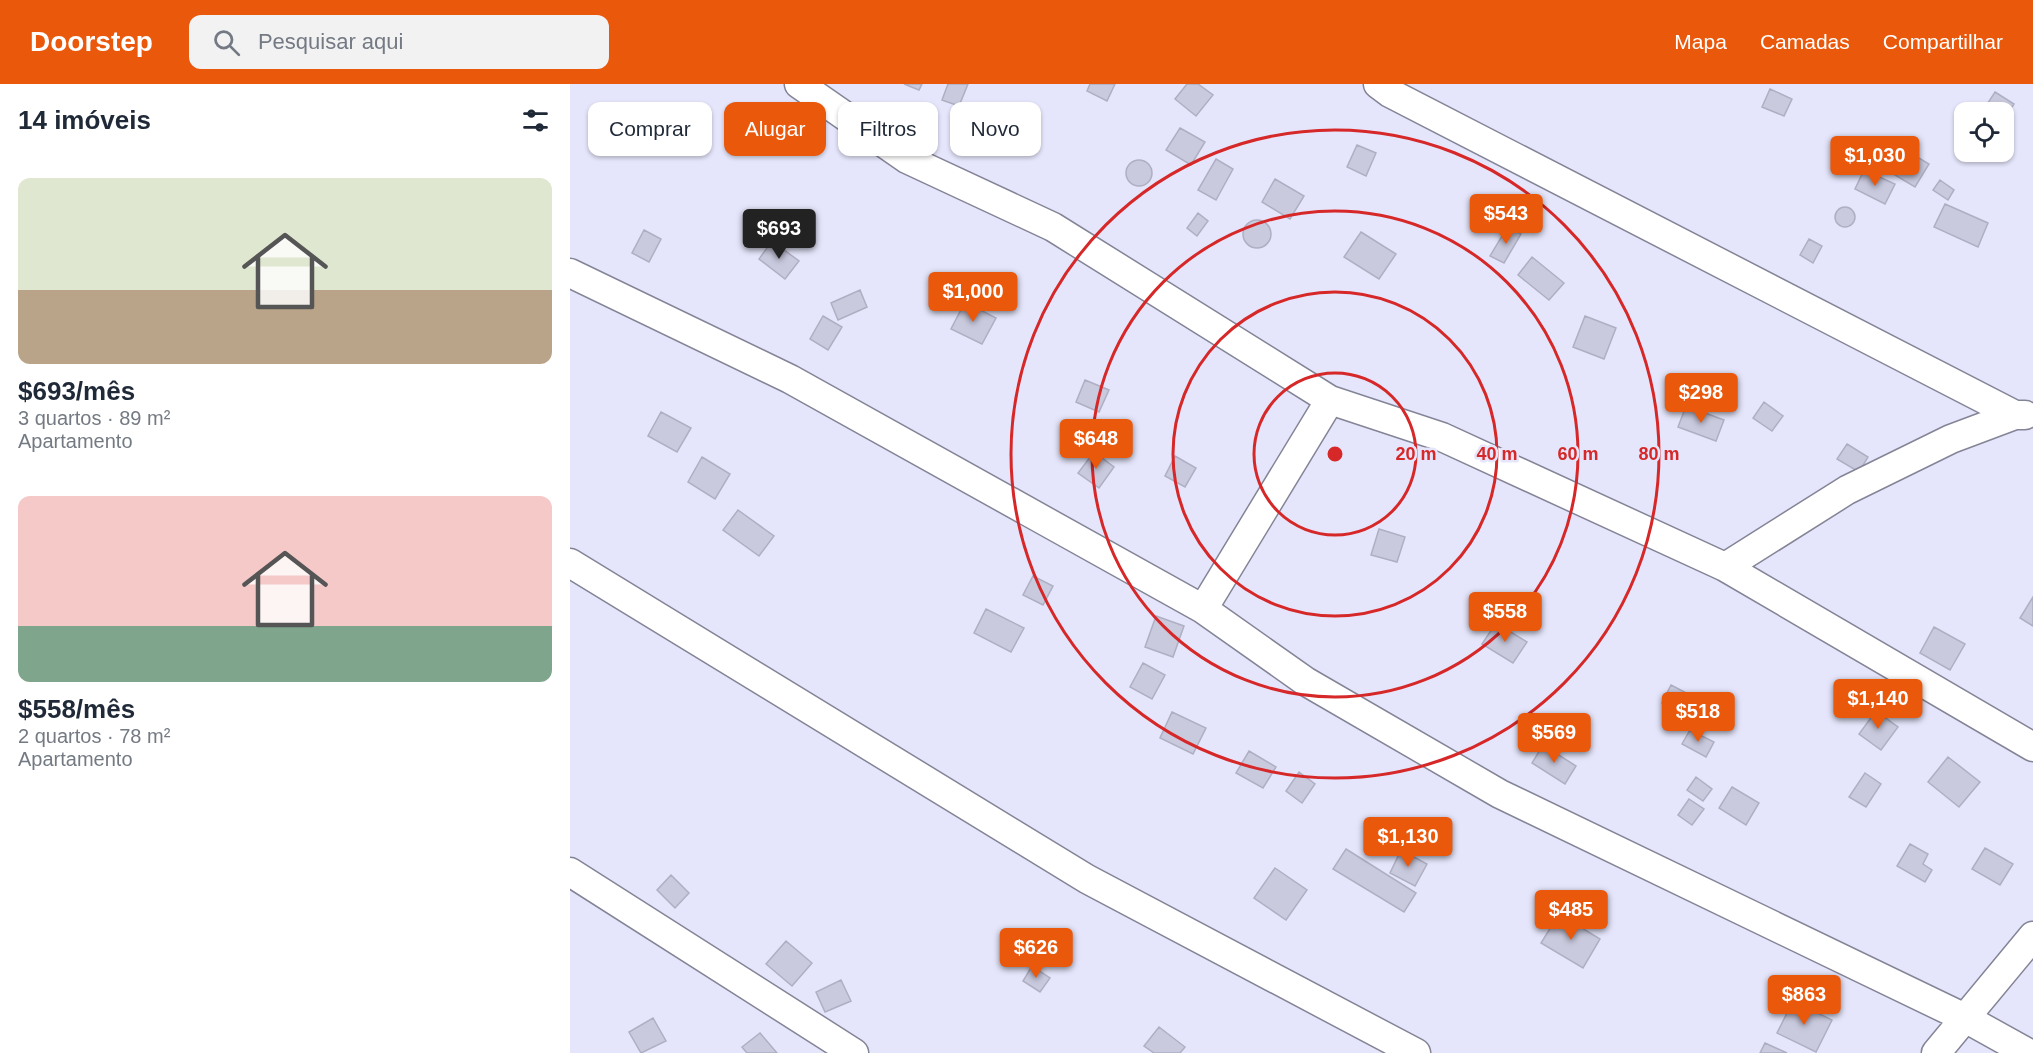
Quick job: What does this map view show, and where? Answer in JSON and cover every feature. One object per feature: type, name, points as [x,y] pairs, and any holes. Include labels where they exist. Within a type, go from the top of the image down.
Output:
[{"type":"street","points":[[799,84],[907,159],[1053,227],[1330,400],[1442,437],[1725,567],[2033,747]]},
{"type":"street","points":[[1378,84],[1390,93],[2024,415]]},
{"type":"street","points":[[570,273],[790,379],[1203,609],[1305,681],[1500,794],[1965,1018],[2028,1053]]},
{"type":"street","points":[[1203,609],[1330,400]]},
{"type":"street","points":[[1725,567],[1847,490],[1951,439],[2024,415]]},
{"type":"street","points":[[570,563],[1088,879],[1416,1053]]},
{"type":"street","points":[[570,872],[837,1049]]},
{"type":"street","points":[[1936,1053],[2033,936]]},
{"type":"building","points":[[904,84],[922,84],[919,90]]},
{"type":"building","points":[[948,84],[968,84],[961,102],[950,103],[942,100]]},
{"type":"building","points":[[1090,84],[1115,84],[1107,101],[1087,91]]},
{"type":"building","points":[[1187,84],[1198,84],[1213,95],[1196,116],[1175,99]]},
{"type":"building","points":[[1770,89],[1792,99],[1784,116],[1762,107]]},
{"type":"building","points":[[1995,92],[2011,102],[1988,102]]},
{"type":"building","points":[[1180,128],[1205,142],[1191,165],[1166,150]]},
{"type":"building","points":[[1894,143],[1929,164],[1915,187],[1880,166]]},
{"type":"building","points":[[1357,145],[1376,153],[1366,176],[1347,167]]},
{"type":"building","points":[[1216,159],[1233,169],[1216,200],[1198,190]]},
{"type":"building","points":[[1139,160],[1148,164],[1152,173],[1148,182],[1139,186],[1130,182],[1126,173],[1130,164]]},
{"type":"building","points":[[1864,170],[1895,184],[1885,204],[1855,189]]},
{"type":"building","points":[[1275,179],[1304,196],[1290,219],[1262,202]]},
{"type":"building","points":[[1940,180],[1954,190],[1948,200],[1933,190]]},
{"type":"building","points":[[1945,204],[1988,223],[1978,247],[1934,227]]},
{"type":"building","points":[[1845,207],[1852,210],[1855,217],[1852,224],[1845,227],[1838,224],[1835,217],[1838,210]]},
{"type":"building","points":[[783,211],[812,229],[800,246],[773,228]]},
{"type":"building","points":[[1198,213],[1208,221],[1197,236],[1187,228]]},
{"type":"building","points":[[1512,213],[1522,221],[1516,229],[1506,221]]},
{"type":"building","points":[[1257,220],[1267,224],[1271,234],[1267,244],[1257,248],[1247,244],[1243,234],[1247,224]]},
{"type":"building","points":[[1508,226],[1521,234],[1504,263],[1490,256]]},
{"type":"building","points":[[644,230],[661,239],[649,262],[632,253]]},
{"type":"building","points":[[1361,232],[1396,254],[1379,279],[1344,257]]},
{"type":"building","points":[[1809,239],[1822,246],[1813,263],[1800,255]]},
{"type":"building","points":[[772,241],[799,261],[785,279],[759,259]]},
{"type":"building","points":[[1532,257],[1564,283],[1549,300],[1518,275]]},
{"type":"building","points":[[860,290],[867,307],[838,320],[831,303]]},
{"type":"building","points":[[965,302],[996,318],[982,344],[951,329]]},
{"type":"building","points":[[823,316],[842,327],[828,350],[810,339]]},
{"type":"building","points":[[1585,316],[1616,328],[1604,359],[1573,347]]},
{"type":"building","points":[[1085,380],[1109,390],[1099,412],[1076,402]]},
{"type":"building","points":[[1764,402],[1783,416],[1772,431],[1753,418]]},
{"type":"building","points":[[1686,406],[1724,420],[1716,441],[1678,427]]},
{"type":"building","points":[[661,412],[691,428],[677,452],[648,436]]},
{"type":"building","points":[[1847,444],[1868,457],[1859,472],[1837,459]]},
{"type":"building","points":[[1094,452],[1114,467],[1099,488],[1078,473]]},
{"type":"building","points":[[1175,456],[1196,468],[1185,487],[1165,476]]},
{"type":"building","points":[[702,457],[730,474],[715,499],[688,482]]},
{"type":"building","points":[[738,510],[774,536],[759,556],[723,530]]},
{"type":"building","points":[[1379,529],[1405,537],[1397,562],[1371,555]]},
{"type":"building","points":[[1033,576],[1053,586],[1043,605],[1023,595]]},
{"type":"building","points":[[2033,597],[2033,626],[2020,618]]},
{"type":"building","points":[[986,609],[1024,628],[1011,652],[974,633]]},
{"type":"building","points":[[1156,616],[1184,626],[1173,657],[1145,647]]},
{"type":"building","points":[[1496,623],[1527,642],[1513,663],[1482,644]]},
{"type":"building","points":[[1934,627],[1965,644],[1950,670],[1920,653]]},
{"type":"building","points":[[1143,663],[1165,675],[1152,699],[1130,687]]},
{"type":"building","points":[[1671,685],[1698,699],[1689,716],[1662,703]]},
{"type":"building","points":[[1876,711],[1898,727],[1881,750],[1859,734]]},
{"type":"building","points":[[1172,712],[1206,728],[1193,754],[1160,738]]},
{"type":"building","points":[[1690,730],[1714,742],[1706,757],[1682,744]]},
{"type":"building","points":[[1543,745],[1576,766],[1565,784],[1532,763]]},
{"type":"building","points":[[1249,751],[1276,767],[1263,788],[1236,773]]},
{"type":"building","points":[[1948,757],[1980,782],[1959,807],[1928,782]]},
{"type":"building","points":[[1299,772],[1315,784],[1302,803],[1286,791]]},
{"type":"building","points":[[1865,773],[1881,784],[1866,807],[1849,797]]},
{"type":"building","points":[[1696,777],[1712,789],[1703,801],[1687,790]]},
{"type":"building","points":[[1732,787],[1759,803],[1746,825],[1719,808]]},
{"type":"building","points":[[1689,799],[1704,809],[1692,825],[1678,815]]},
{"type":"building","points":[[1910,844],[1928,854],[1923,864],[1932,870],[1925,882],[1897,866]]},
{"type":"building","points":[[1985,848],[2013,864],[2000,885],[1972,869]]},
{"type":"building","points":[[1346,849],[1416,893],[1404,912],[1333,869]]},
{"type":"building","points":[[1401,850],[1427,864],[1415,886],[1390,873]]},
{"type":"building","points":[[1275,868],[1307,890],[1286,920],[1254,898]]},
{"type":"building","points":[[671,875],[689,893],[675,908],[657,890]]},
{"type":"building","points":[[1559,914],[1600,939],[1583,968],[1541,943]]},
{"type":"building","points":[[786,941],[812,963],[792,986],[766,964]]},
{"type":"building","points":[[1032,966],[1050,978],[1040,992],[1023,981]]},
{"type":"building","points":[[841,980],[851,1001],[825,1012],[816,992]]},
{"type":"building","points":[[1793,1001],[1832,1020],[1816,1052],[1777,1033]]},
{"type":"building","points":[[653,1018],[666,1041],[641,1053],[629,1032]]},
{"type":"building","points":[[1159,1027],[1185,1047],[1180,1053],[1154,1053],[1144,1046]]},
{"type":"building","points":[[760,1033],[777,1053],[747,1053],[742,1047]]},
{"type":"building","points":[[1765,1043],[1787,1053],[1760,1053]]}]
